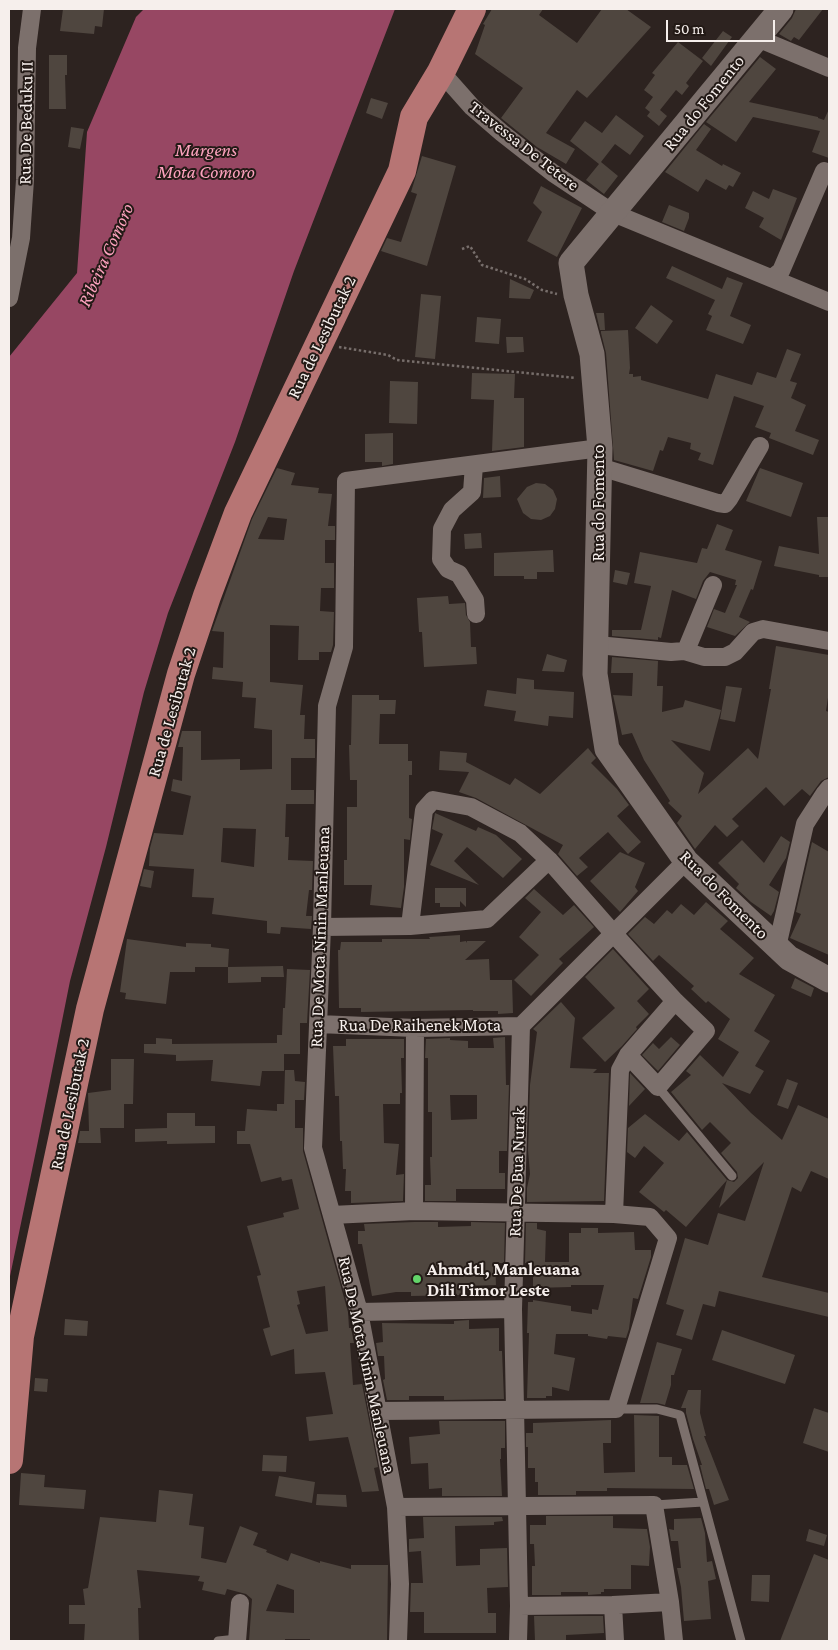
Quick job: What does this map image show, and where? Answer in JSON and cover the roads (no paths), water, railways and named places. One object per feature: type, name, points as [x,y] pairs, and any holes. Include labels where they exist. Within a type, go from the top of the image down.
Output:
[{"type":"main road","name":"Rua de Lesibutak 2","points":[[9,1460],[20,1336],[90,1009],[181,674],[207,596],[238,513],[402,171],[414,117],[441,72],[472,9]]},
{"type":"street","name":"Rua De Beduku II","points":[[9,298],[15,235],[25,180],[27,48],[32,9]]},
{"type":"street","name":"Rua do Fomento","points":[[781,9],[572,262],[578,300],[592,354],[595,379],[600,458],[595,674],[607,749],[686,861],[789,958],[829,980]]},
{"type":"street","points":[[757,38],[829,68]]},
{"type":"street","name":"Travessa De Tetere","points":[[441,72],[472,107],[502,133],[553,173],[613,213],[829,302]]},
{"type":"street","points":[[772,278],[782,271],[824,171]]},
{"type":"street","points":[[600,458],[725,504],[760,446]]},
{"type":"street","name":"Rua De Mota Ninin Manleuana","points":[[398,1641],[400,1584],[396,1507],[359,1312],[313,1148],[322,927],[327,706],[344,647],[346,481],[474,465],[600,458]]},
{"type":"street","points":[[474,465],[472,492],[452,510],[442,529],[441,559],[448,569],[459,574],[475,600],[476,614]]},
{"type":"street","points":[[684,651],[687,648],[713,585]]},
{"type":"street","points":[[597,644],[671,652],[684,651],[704,657],[725,657],[735,652],[753,632],[763,629],[829,641]]},
{"type":"street","points":[[777,947],[805,824],[829,788]]},
{"type":"street","points":[[410,926],[424,810],[433,800],[471,808],[520,833],[549,860],[675,1001],[706,1031],[658,1087],[628,1055]]},
{"type":"street","points":[[322,927],[410,926],[487,920],[549,860]]},
{"type":"street","points":[[521,1026],[686,861]]},
{"type":"street","points":[[614,1214],[620,1070],[628,1055],[675,1001]]},
{"type":"street","name":"Rua De Raihenek Mota","points":[[318,1024],[416,1028],[521,1026]]},
{"type":"street","name":"Rua De Bua Nurak","points":[[518,1641],[519,1606],[513,1309],[521,1026]]},
{"type":"street","points":[[414,1211],[416,1028]]},
{"type":"street","points":[[332,1215],[414,1211],[614,1214],[650,1217],[668,1238],[616,1409],[378,1410]]},
{"type":"street","points":[[359,1312],[513,1309]]},
{"type":"street","points":[[396,1507],[654,1505],[670,1602],[674,1641]]},
{"type":"street","points":[[519,1606],[613,1606],[670,1602]]},
{"type":"street","points":[[237,1640],[240,1603]]},
{"type":"street","points":[[613,1606],[615,1641]]},
{"type":"lane","points":[[658,1087],[732,1176]]},
{"type":"lane","points":[[616,1409],[657,1409],[680,1415],[741,1641]]},
{"type":"lane","points":[[654,1505],[703,1502]]},
{"type":"lane","points":[[218,1641],[237,1640]]},
{"type":"water","name":"Margens Mota Comoro","points":[[144,9],[395,9],[294,271],[235,442],[168,613],[144,692],[106,847],[70,981],[9,1281],[9,357],[77,273],[87,132],[136,17]]},
{"type":"place","name":"Ahmdtl, Manleuana Dili Timor Leste","points":[[417,1279]]},
{"type":"water label","name":"Ribeira Comoro","points":[[106,255]]}]
